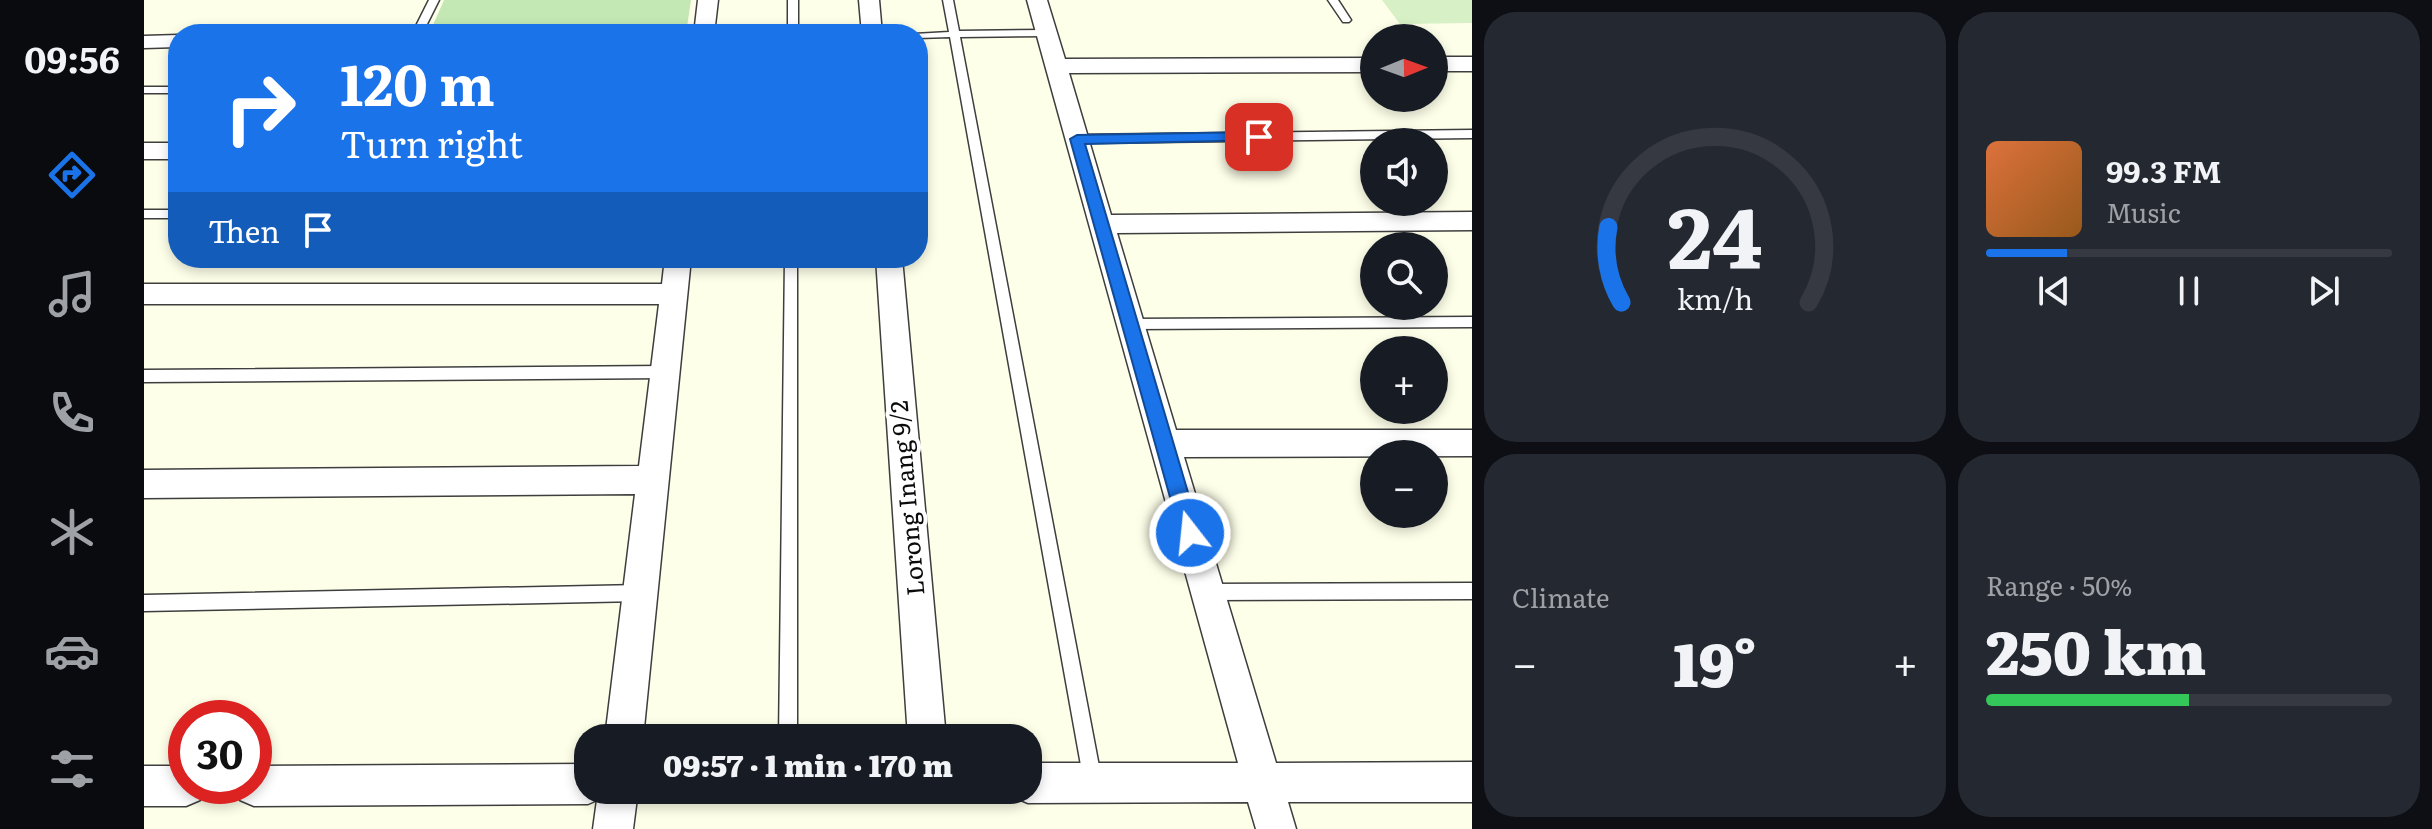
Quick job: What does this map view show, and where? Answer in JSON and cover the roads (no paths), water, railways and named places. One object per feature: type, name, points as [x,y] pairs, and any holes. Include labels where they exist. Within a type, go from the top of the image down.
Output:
[{"type":"street","points":[[705,24],[708,0]]},
{"type":"street","points":[[869,0],[871,24]]},
{"type":"street","points":[[1037,0],[1276,829]]},
{"type":"street","points":[[144,42],[168,41]]},
{"type":"street","points":[[1448,64],[1472,64]]},
{"type":"street","points":[[1056,66],[1360,65]]},
{"type":"street","points":[[144,151],[168,151]]},
{"type":"street","points":[[1102,224],[1472,221]]},
{"type":"street","points":[[626,724],[677,268]]},
{"type":"street","name":"Lorong Inang 9/2","points":[[890,268],[926,724]]},
{"type":"street","points":[[144,294],[674,294]]},
{"type":"street","points":[[1165,444],[1472,443]]},
{"type":"street","points":[[144,484],[653,480]]},
{"type":"street","points":[[1042,783],[1472,782]]},
{"type":"street","points":[[272,786],[574,784]]},
{"type":"street","points":[[144,786],[168,786]]},
{"type":"street","points":[[613,829],[616,804]]},
{"type":"lane","points":[[422,24],[434,0]]},
{"type":"lane","points":[[793,0],[793,24]]},
{"type":"lane","points":[[948,0],[1094,783]]},
{"type":"lane","points":[[1333,0],[1346,20]]},
{"type":"lane","points":[[928,35],[1047,33]]},
{"type":"lane","points":[[144,90],[168,90]]},
{"type":"lane","points":[[1077,139],[1472,134]]},
{"type":"lane","points":[[144,214],[168,214]]},
{"type":"lane","points":[[788,724],[791,268]]},
{"type":"lane","points":[[1131,324],[1472,322]]},
{"type":"lane","points":[[144,376],[665,372]]},
{"type":"lane","points":[[1207,592],[1472,591]]},
{"type":"lane","points":[[144,603],[640,593]]}]
